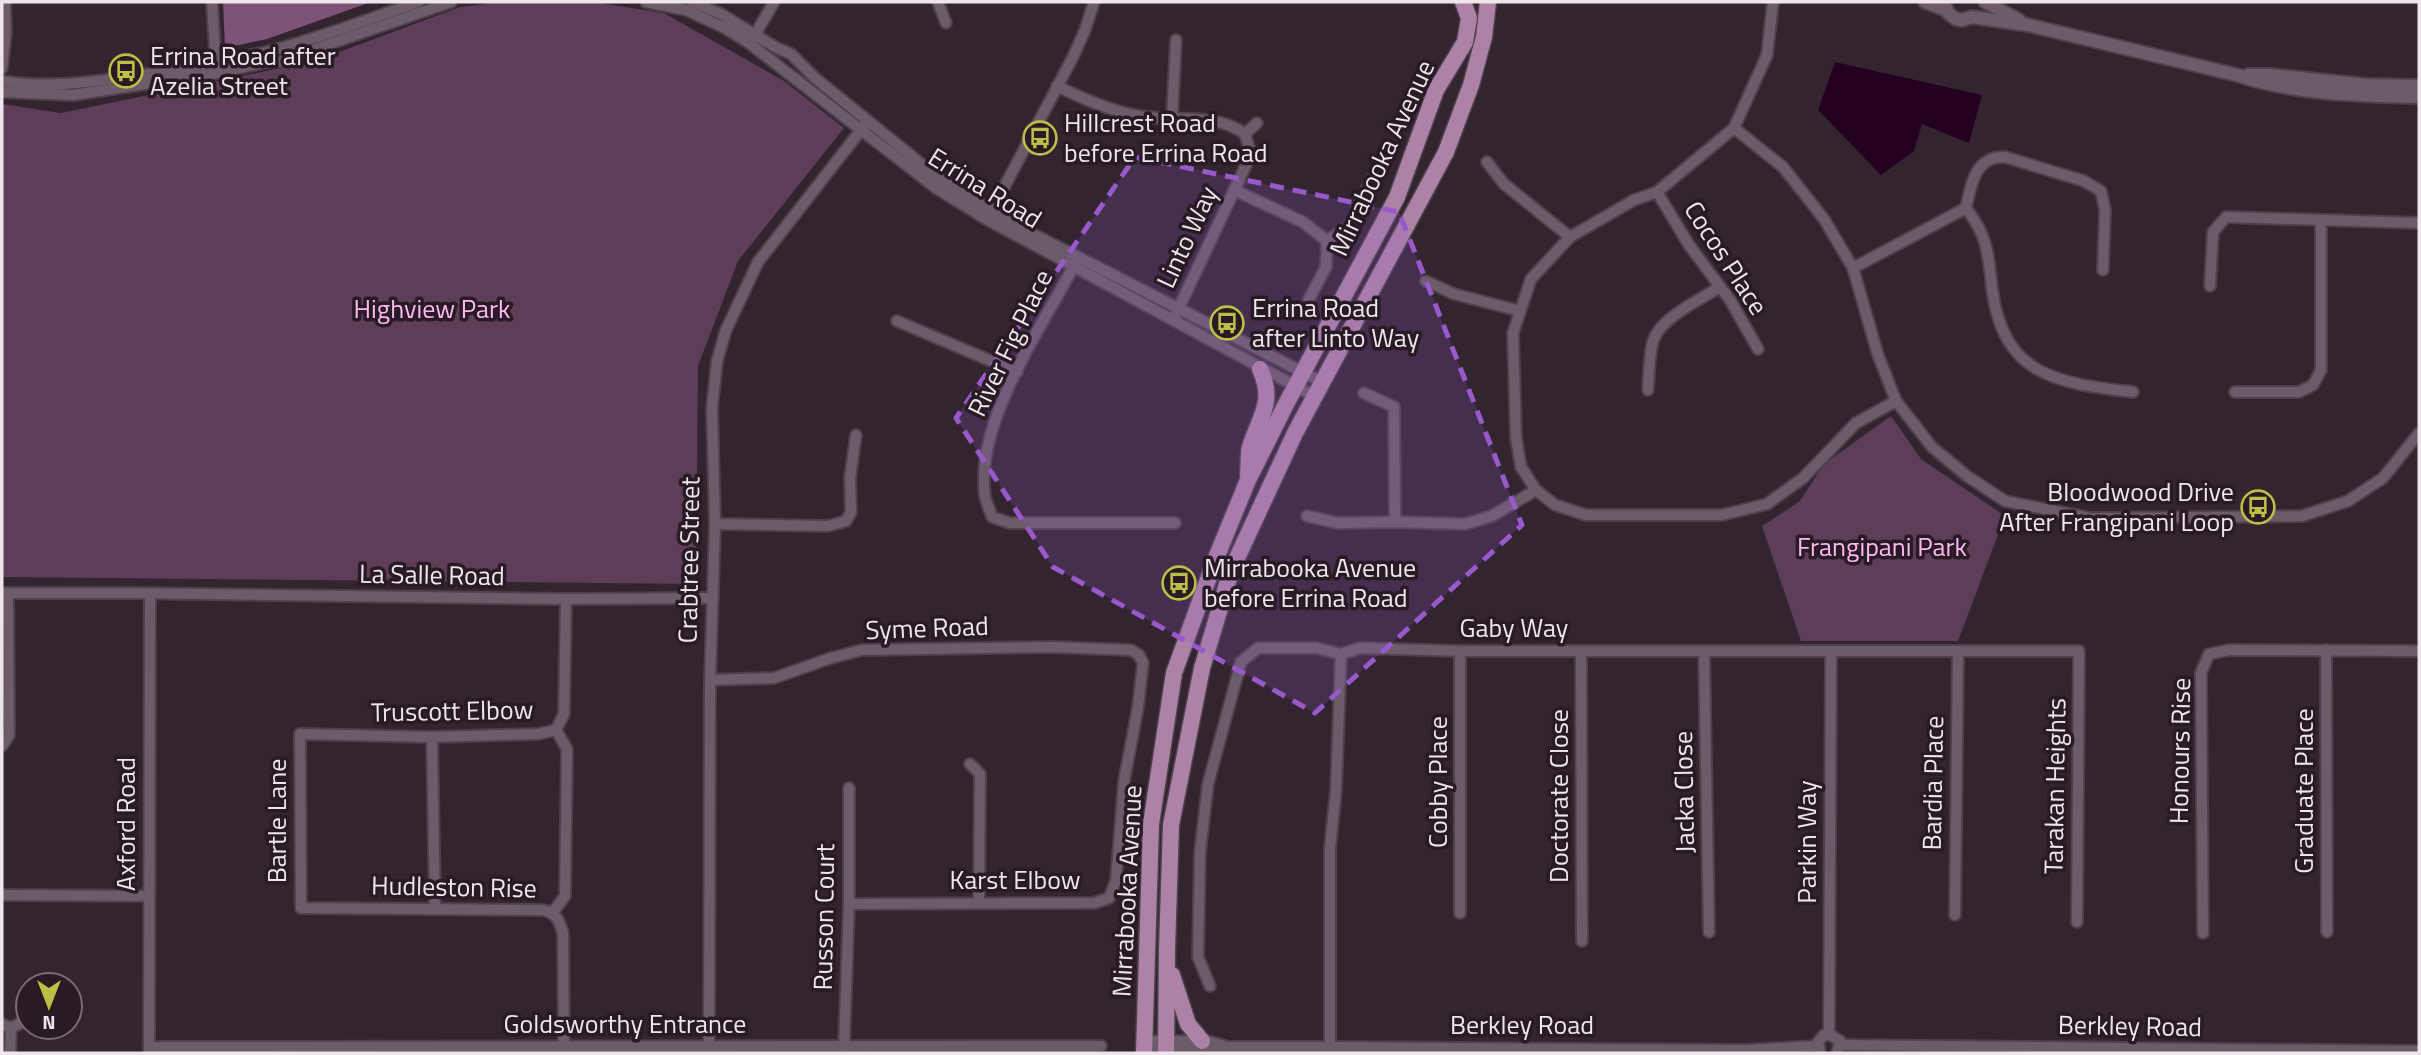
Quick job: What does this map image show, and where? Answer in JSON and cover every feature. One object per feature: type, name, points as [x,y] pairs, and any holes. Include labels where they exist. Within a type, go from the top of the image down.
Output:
[{"type":"main road","name":"Mirrabooka Avenue","points":[[1144,1048],[1151,824],[1174,673],[1214,563],[1248,481],[1298,380],[1396,197],[1436,90],[1465,41],[1469,18],[1462,2]]},
{"type":"main road","name":"Mirrabooka Avenue","points":[[1166,1048],[1171,825],[1202,668],[1231,571],[1318,389],[1446,152],[1471,85],[1484,37],[1488,2]]},
{"type":"main road","points":[[1248,481],[1249,450],[1266,407],[1266,382],[1260,369]]},
{"type":"main road","points":[[1167,949],[1183,1012],[1191,1029],[1202,1041]]},
{"type":"street","points":[[2,68],[6,32],[5,2]]},
{"type":"street","points":[[212,2],[216,68]]},
{"type":"street","points":[[2,92],[73,95],[216,68],[309,40],[419,2]]},
{"type":"street","points":[[2,81],[72,85],[298,59],[315,49],[451,2]]},
{"type":"street","name":"Errina Road","points":[[646,2],[686,10],[799,60],[865,125],[936,188],[1318,389]]},
{"type":"street","name":"Errina Road","points":[[692,2],[721,14],[865,125]]},
{"type":"street","points":[[752,38],[774,2]]},
{"type":"street","points":[[938,2],[946,23]]},
{"type":"street","points":[[989,215],[1085,30],[1094,2]]},
{"type":"street","points":[[1773,2],[1767,55],[1734,128],[1657,192],[1634,200],[1570,237],[1531,279],[1513,333],[1516,438],[1521,467],[1536,490],[1555,505],[1586,515],[1722,515],[1767,505],[1789,489],[1856,423],[1896,401]]},
{"type":"street","points":[[1925,2],[1945,6],[1956,19],[1972,17],[2028,24],[2237,75],[2266,85],[2347,95],[2419,97]]},
{"type":"street","points":[[1972,17],[1979,2]]},
{"type":"street","points":[[1985,2],[2028,24]]},
{"type":"street","points":[[1172,118],[1177,40]]},
{"type":"street","points":[[2237,75],[2270,75],[2366,85],[2419,86]]},
{"type":"street","points":[[1057,86],[1104,107],[1126,113],[1226,123],[1245,134],[1257,123]]},
{"type":"street","name":"Crabtree Street","points":[[709,1047],[710,680],[715,524],[712,408],[717,361],[726,330],[758,262],[865,125]]},
{"type":"street","points":[[1734,128],[1783,167],[1824,219],[1853,268],[1878,355],[1896,401],[1932,447],[1967,477],[2005,501],[2090,518],[2302,516],[2348,501],[2383,478],[2419,433]]},
{"type":"street","name":"Linto Way","points":[[1175,315],[1248,161],[1249,147],[1245,134]]},
{"type":"street","points":[[1853,268],[1966,208],[1977,169],[1997,157],[2094,185],[2104,198],[2103,270]]},
{"type":"street","points":[[1487,162],[1504,184],[1570,237]]},
{"type":"street","points":[[1326,241],[1349,226],[1372,178]]},
{"type":"street","points":[[1234,190],[1303,222],[1326,241]]},
{"type":"street","name":"Cocos Place","points":[[1657,192],[1758,349]]},
{"type":"street","points":[[1966,208],[1984,234],[1999,323],[2004,335],[2020,356],[2042,373],[2070,383],[2133,392]]},
{"type":"street","points":[[2210,286],[2213,232],[2227,217],[2419,223]]},
{"type":"street","points":[[2235,392],[2300,392],[2313,385],[2321,370],[2321,220]]},
{"type":"street","points":[[1309,299],[1326,267],[1326,241]]},
{"type":"street","name":"River Fig Place","points":[[1076,262],[1017,372],[992,429],[988,445],[985,496],[992,517],[1010,523],[1175,523]]},
{"type":"street","points":[[1426,281],[1454,293],[1520,311]]},
{"type":"street","points":[[1648,390],[1651,351],[1657,332],[1668,321],[1720,287]]},
{"type":"street","name":"Errina Road","points":[[1175,315],[1260,369],[1298,380]]},
{"type":"street","points":[[897,321],[1017,372]]},
{"type":"street","points":[[1364,393],[1394,407],[1395,522]]},
{"type":"street","points":[[715,524],[828,526],[846,522],[851,512],[850,478],[856,435]]},
{"type":"street","points":[[1307,516],[1338,523],[1465,524],[1492,516],[1536,490]]},
{"type":"street","points":[[2,746],[9,734],[5,593]]},
{"type":"street","name":"La Salle Road","points":[[5,593],[713,598]]},
{"type":"street","name":"Axford Road","points":[[149,1050],[150,594]]},
{"type":"street","name":"Truscott Elbow","points":[[300,734],[432,737],[538,734],[556,730],[565,714],[566,599]]},
{"type":"street","name":"Syme Road","points":[[710,680],[774,678],[862,650],[1052,647],[1131,650],[1139,655],[1143,663]]},
{"type":"street","name":"Gaby Way","points":[[1210,986],[1198,957],[1200,852],[1208,784],[1241,662],[1258,648],[1316,648],[1341,654],[1360,648],[1461,651],[2079,651]]},
{"type":"street","name":"Honours Rise","points":[[2203,933],[2201,673],[2209,654],[2229,650],[2419,651]]},
{"type":"street","name":"Graduate Place","points":[[2326,650],[2327,932]]},
{"type":"street","name":"Cobby Place","points":[[1461,651],[1461,913]]},
{"type":"street","name":"Doctorate Close","points":[[1581,651],[1582,940]]},
{"type":"street","name":"Jacka Close","points":[[1704,651],[1709,932]]},
{"type":"street","name":"Parkin Way","points":[[1829,1034],[1830,651]]},
{"type":"street","name":"Bardia Place","points":[[1955,915],[1958,651]]},
{"type":"street","name":"Tarakan Heights","points":[[2077,922],[2079,651]]},
{"type":"street","points":[[1330,1046],[1330,848],[1336,790],[1341,654]]},
{"type":"street","name":"Karst Elbow","points":[[849,904],[1094,903],[1109,898],[1116,881],[1124,781],[1138,708],[1143,663]]},
{"type":"street","points":[[553,912],[565,895],[567,749],[556,730]]},
{"type":"street","name":"Bartle Lane","points":[[300,734],[301,908]]},
{"type":"street","points":[[432,737],[435,908]]},
{"type":"street","points":[[970,764],[980,774],[979,902]]},
{"type":"street","name":"Russon Court","points":[[844,1047],[849,904],[849,788]]},
{"type":"street","points":[[2,895],[149,896]]},
{"type":"street","name":"Hudleston Rise","points":[[301,908],[543,909],[553,912],[563,933],[564,1047]]},
{"type":"street","points":[[6,1026],[10,1053]]},
{"type":"street","points":[[1819,1050],[1820,1037],[1829,1034],[1837,1037],[1839,1049]]},
{"type":"street","name":"Berkley Road","points":[[1166,1048],[1202,1041],[1227,1047]]},
{"type":"street","name":"Goldsworthy Entrance","points":[[149,1050],[564,1047],[1056,1050],[1101,1046]]},
{"type":"street","name":"Berkley Road","points":[[1144,1048],[1208,1051],[1227,1047],[1330,1046],[1601,1051],[1819,1050]]},
{"type":"street","name":"Berkley Road","points":[[1839,1049],[2419,1051]]},
{"type":"highlighted area","points":[[1135,157],[1399,212],[1522,525],[1315,713],[1053,567],[956,418]]},
{"type":"green space","name":"Highview Park","points":[[501,2],[593,2],[664,13],[784,81],[844,128],[738,261],[698,366],[696,584],[2,577],[2,104],[61,113],[315,61],[460,7]]},
{"type":"green space","name":"Frangipani Park","points":[[1891,416],[1921,459],[2005,516],[1958,641],[1801,641],[1762,526],[1800,501],[1824,464]]},
{"type":"shaded area","points":[[223,2],[371,2],[267,39],[225,48]]},
{"type":"shaded area","points":[[1835,62],[1982,95],[1969,143],[1922,124],[1914,151],[1881,175],[1818,110]]},
{"type":"place","name":"Errina Road after Azelia Street","points":[[126,71]]},
{"type":"place","name":"Hillcrest Road before Errina Road","points":[[1040,138]]},
{"type":"place","name":"Errina Road after Linto Way","points":[[1227,323]]},
{"type":"place","name":"Bloodwood Drive After Frangipani Loop","points":[[2258,507]]},
{"type":"place","name":"Mirrabooka Avenue before Errina Road","points":[[1179,583]]}]
